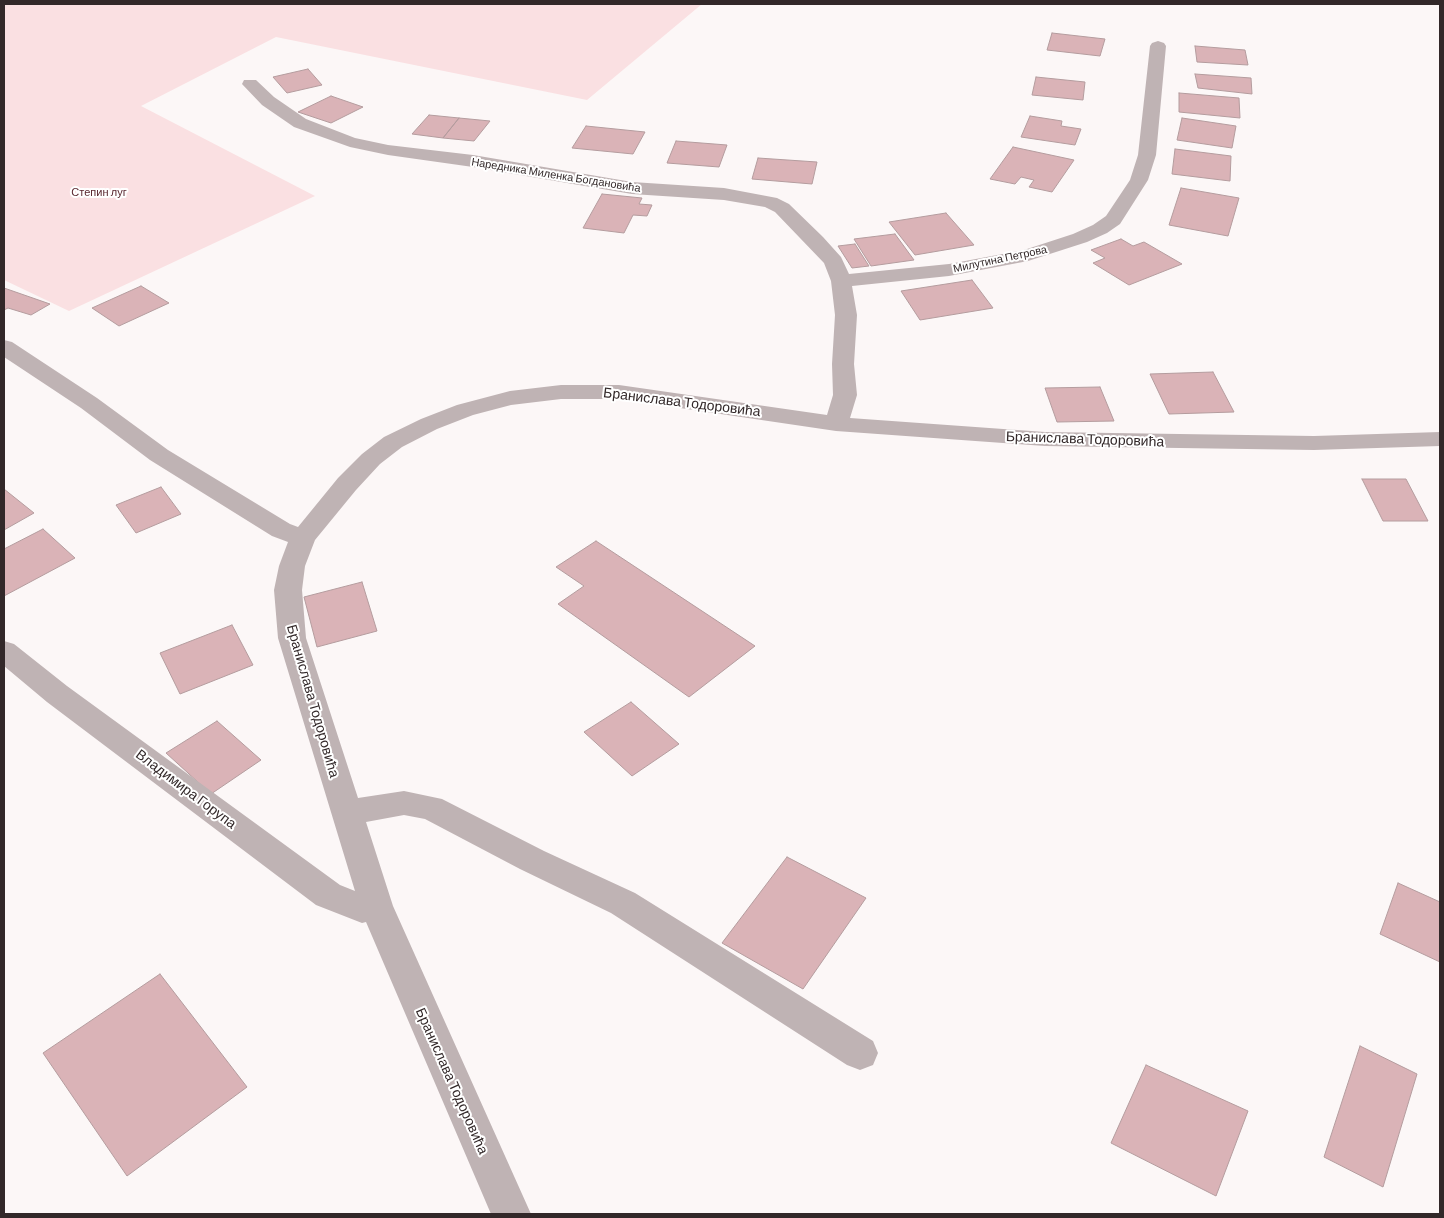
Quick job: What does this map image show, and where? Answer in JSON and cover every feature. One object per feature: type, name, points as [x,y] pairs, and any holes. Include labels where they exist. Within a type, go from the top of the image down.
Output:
[{"type":"street","name":"Милутина Петрова","points":[[841,281],[949,270],[1028,254],[1080,238],[1100,229],[1113,220],[1128,201],[1140,180],[1147,155],[1158,46]]},
{"type":"street","name":"Наредника Миленка Богдановића","points":[[250,84],[268,101],[300,123],[350,142],[388,150],[499,165],[632,188],[724,194],[770,202],[782,208],[834,261],[841,281]]},
{"type":"street","points":[[836,424],[845,395],[843,364],[846,315],[841,281]]},
{"type":"street","points":[[4,347],[89,403],[159,455],[281,530],[303,538]]},
{"type":"street","name":"Бранислава Тодоровића","points":[[511,1214],[376,906],[292,638],[288,590],[292,566],[303,538],[347,484],[371,459],[393,442],[428,424],[465,410],[510,398],[561,392],[619,392],[836,424],[913,431],[1088,441],[1314,443],[1440,439]]},
{"type":"street","name":"Владимира Горупа","points":[[4,651],[57,694],[328,895],[362,909],[376,906]]},
{"type":"street","points":[[346,813],[404,803],[431,808],[532,860],[623,903],[860,1053]]},
{"type":"green space","name":"Степин луг","points":[[4,4],[702,4],[587,100],[276,37],[141,106],[315,196],[69,311],[4,280]]},
{"type":"building","points":[[1052,33],[1105,39],[1100,56],[1047,50]]},
{"type":"building","points":[[1195,46],[1245,50],[1248,65],[1197,62]]},
{"type":"building","points":[[308,69],[322,85],[287,93],[273,77]]},
{"type":"building","points":[[1195,74],[1251,78],[1252,94],[1198,88]]},
{"type":"building","points":[[1036,77],[1085,82],[1083,100],[1032,95]]},
{"type":"building","points":[[1179,93],[1239,98],[1240,118],[1179,112]]},
{"type":"building","points":[[331,96],[363,107],[331,123],[298,112]]},
{"type":"building","points":[[429,115],[459,118],[443,138],[412,134]]},
{"type":"building","points":[[1030,116],[1062,121],[1061,126],[1081,129],[1075,145],[1021,137]]},
{"type":"building","points":[[459,118],[490,121],[474,141],[443,138]]},
{"type":"building","points":[[1182,118],[1236,126],[1232,148],[1177,140]]},
{"type":"building","points":[[586,126],[645,132],[633,154],[572,148]]},
{"type":"building","points":[[676,141],[727,145],[719,167],[667,163]]},
{"type":"building","points":[[1013,147],[1074,160],[1052,192],[1029,187],[1034,180],[1021,177],[1015,184],[990,179]]},
{"type":"building","points":[[1175,149],[1231,156],[1230,181],[1172,174]]},
{"type":"building","points":[[758,158],[817,162],[812,184],[752,179]]},
{"type":"building","points":[[1181,188],[1239,198],[1228,236],[1169,225]]},
{"type":"building","points":[[602,194],[642,198],[639,204],[652,205],[647,216],[633,215],[624,233],[583,228]]},
{"type":"building","points":[[946,213],[974,245],[915,255],[889,222]]},
{"type":"building","points":[[895,234],[914,260],[871,266],[854,239]]},
{"type":"building","points":[[1121,239],[1133,246],[1144,242],[1182,264],[1129,285],[1093,263],[1105,258],[1091,250]]},
{"type":"building","points":[[855,244],[869,266],[852,268],[838,246]]},
{"type":"building","points":[[972,280],[993,308],[920,320],[901,291]]},
{"type":"building","points":[[141,286],[169,303],[119,326],[92,308]]},
{"type":"building","points":[[4,288],[50,304],[31,315],[8,308],[4,310]]},
{"type":"building","points":[[1213,372],[1234,412],[1169,414],[1150,374]]},
{"type":"building","points":[[1100,387],[1114,421],[1057,422],[1045,388]]},
{"type":"building","points":[[1362,479],[1406,479],[1428,521],[1383,521]]},
{"type":"building","points":[[161,487],[181,514],[136,533],[116,505]]},
{"type":"building","points":[[4,489],[34,513],[4,530]]},
{"type":"building","points":[[43,529],[75,558],[4,596],[4,549]]},
{"type":"building","points":[[596,541],[755,646],[689,697],[558,604],[584,586],[556,567]]},
{"type":"building","points":[[362,582],[377,631],[317,647],[304,597]]},
{"type":"building","points":[[232,625],[253,665],[180,694],[160,653]]},
{"type":"building","points":[[631,702],[679,744],[632,776],[584,732]]},
{"type":"building","points":[[217,721],[261,760],[211,794],[166,753]]},
{"type":"building","points":[[787,857],[866,898],[803,989],[722,943]]},
{"type":"building","points":[[1398,883],[1440,902],[1440,962],[1380,934]]},
{"type":"building","points":[[160,974],[247,1087],[127,1176],[43,1053]]},
{"type":"building","points":[[1360,1046],[1417,1074],[1383,1187],[1324,1157]]},
{"type":"building","points":[[1146,1065],[1248,1111],[1216,1196],[1111,1143]]}]
